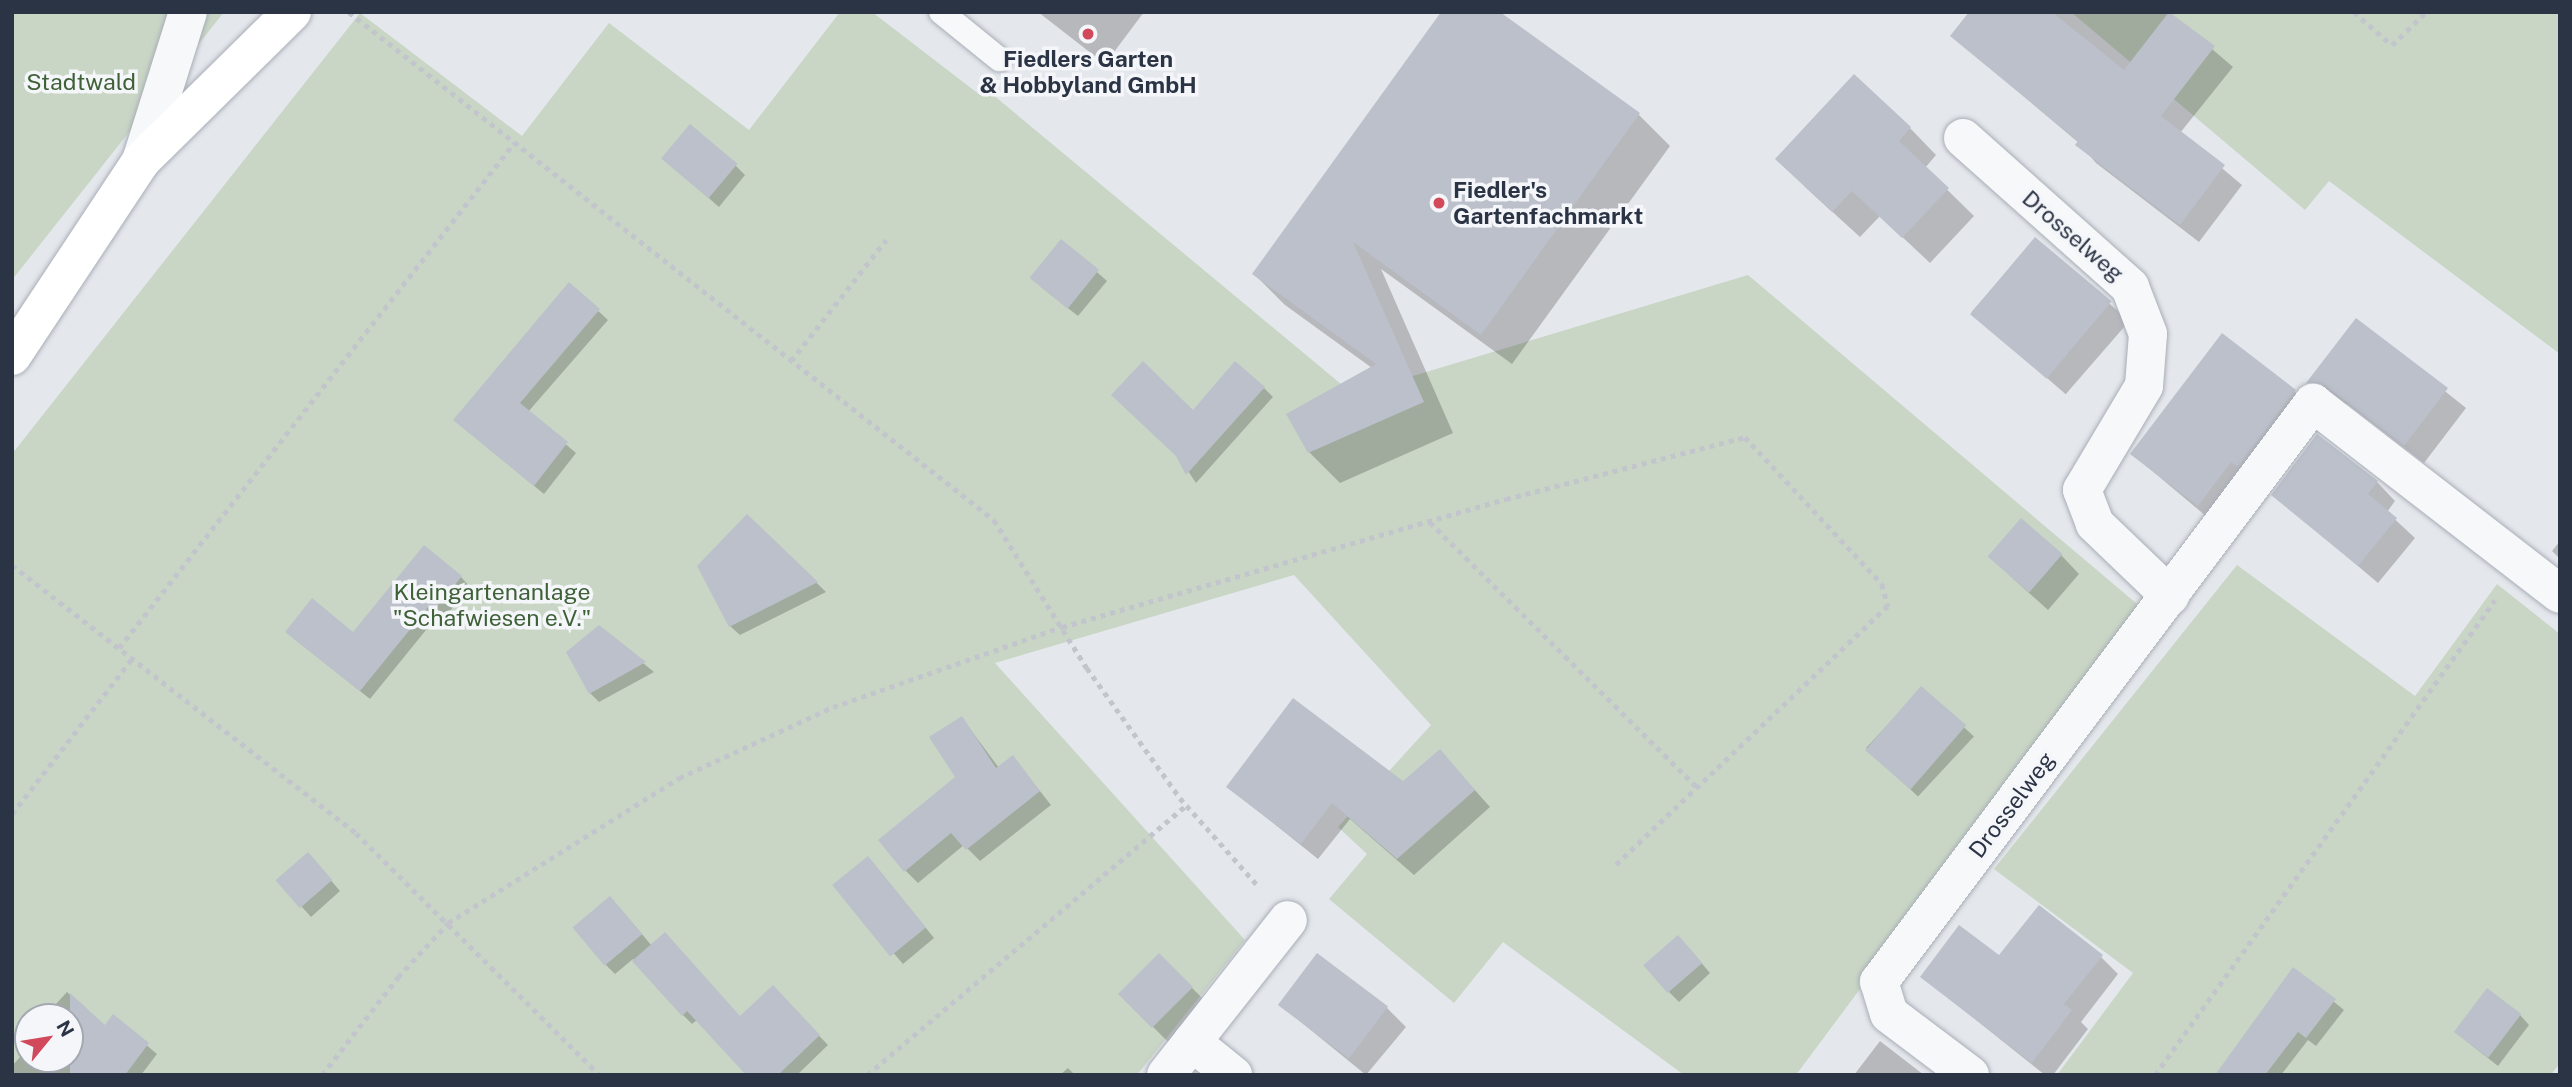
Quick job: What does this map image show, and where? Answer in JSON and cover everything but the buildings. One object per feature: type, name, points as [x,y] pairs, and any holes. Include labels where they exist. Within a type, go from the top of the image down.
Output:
[{"type":"main road","points":[[12,356],[141,161],[292,12]]},
{"type":"street","points":[[141,161],[188,12]]},
{"type":"street","name":"Drosselweg","points":[[1963,138],[2130,286],[2148,334],[2144,386],[2082,489],[2095,524],[2170,596]]},
{"type":"street","name":"Drosselweg","points":[[1970,1075],[1889,1014],[1879,982],[2313,403],[2560,594]]},
{"type":"street","points":[[1166,1075],[1288,920]]},
{"type":"street","points":[[1192,1042],[1233,1075]]},
{"type":"lane","points":[[941,12],[999,59]]},
{"type":"path","points":[[349,12],[994,520],[1062,627],[1187,806],[1288,920]]},
{"type":"path","points":[[2354,12],[2392,45],[2426,12]]},
{"type":"path","points":[[119,648],[514,143]]},
{"type":"path","points":[[791,361],[886,240]]},
{"type":"path","points":[[322,1075],[398,977],[448,923],[679,778],[834,707],[1062,627],[1430,522],[1745,437],[1882,583],[1888,606],[1616,865]]},
{"type":"path","points":[[1430,522],[1697,787]]},
{"type":"path","points":[[2155,1075],[2521,564]]},
{"type":"path","points":[[12,565],[356,833],[600,1075]]},
{"type":"path","points":[[12,814],[132,659]]},
{"type":"path","points":[[867,1075],[1187,806]]},
{"type":"green space","name":"Stadtwald","points":[[12,12],[224,12],[12,280]]},
{"type":"green space","name":"Kleingartenanlage \"Schafwiesen e.V.\"","points":[[840,12],[872,12],[980,95],[986,89],[1353,394],[1748,275],[2143,609],[1796,1075],[1684,1075],[1503,942],[1454,1003],[1329,899],[1367,854],[1338,827],[1431,725],[1294,575],[995,663],[1245,940],[1137,1075],[12,1075],[12,454],[360,13],[522,136],[609,23],[749,130]]},
{"type":"green space","points":[[2071,12],[2560,12],[2560,354],[2329,181],[2305,210]]},
{"type":"green space","points":[[2237,565],[2415,696],[2497,584],[2560,634],[2560,1063],[2551,1075],[2057,1075],[2133,973],[1994,869]]},
{"type":"place","name":"Fiedlers Garten & Hobbyland GmbH","points":[[1088,34]]},
{"type":"place","name":"Fiedler's Gartenfachmarkt","points":[[1439,203]]}]
